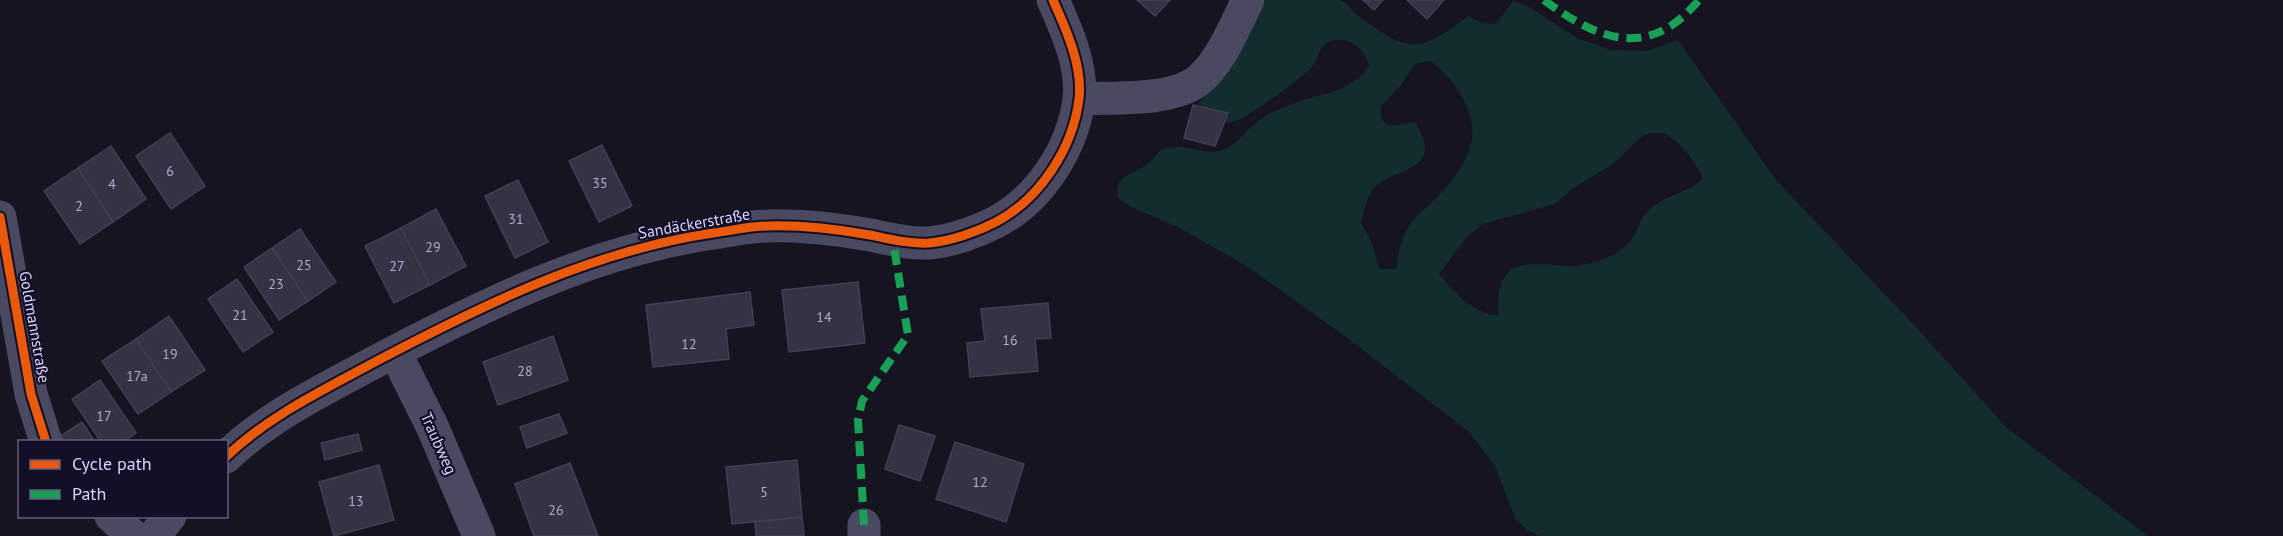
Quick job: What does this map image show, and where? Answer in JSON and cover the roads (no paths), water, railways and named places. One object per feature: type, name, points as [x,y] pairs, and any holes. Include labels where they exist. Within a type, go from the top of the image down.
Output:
[{"type":"street","points":[[1053,0],[1067,32],[1078,84],[1177,93],[1201,79],[1221,52],[1248,0]]},
{"type":"street","name":"Sandäckerstraße","points":[[228,455],[244,440],[308,400],[395,352],[496,301],[588,262],[674,239],[765,225],[825,228],[893,241],[929,243],[964,235],[998,221],[1030,198],[1056,167],[1078,84]]},
{"type":"street","name":"Goldmannstraße","points":[[0,217],[32,394],[46,440]]},
{"type":"street","name":"Traubweg","points":[[395,352],[432,426],[479,536]]},
{"type":"street","points":[[113,518],[133,536]]},
{"type":"street","points":[[154,536],[168,518]]}]
